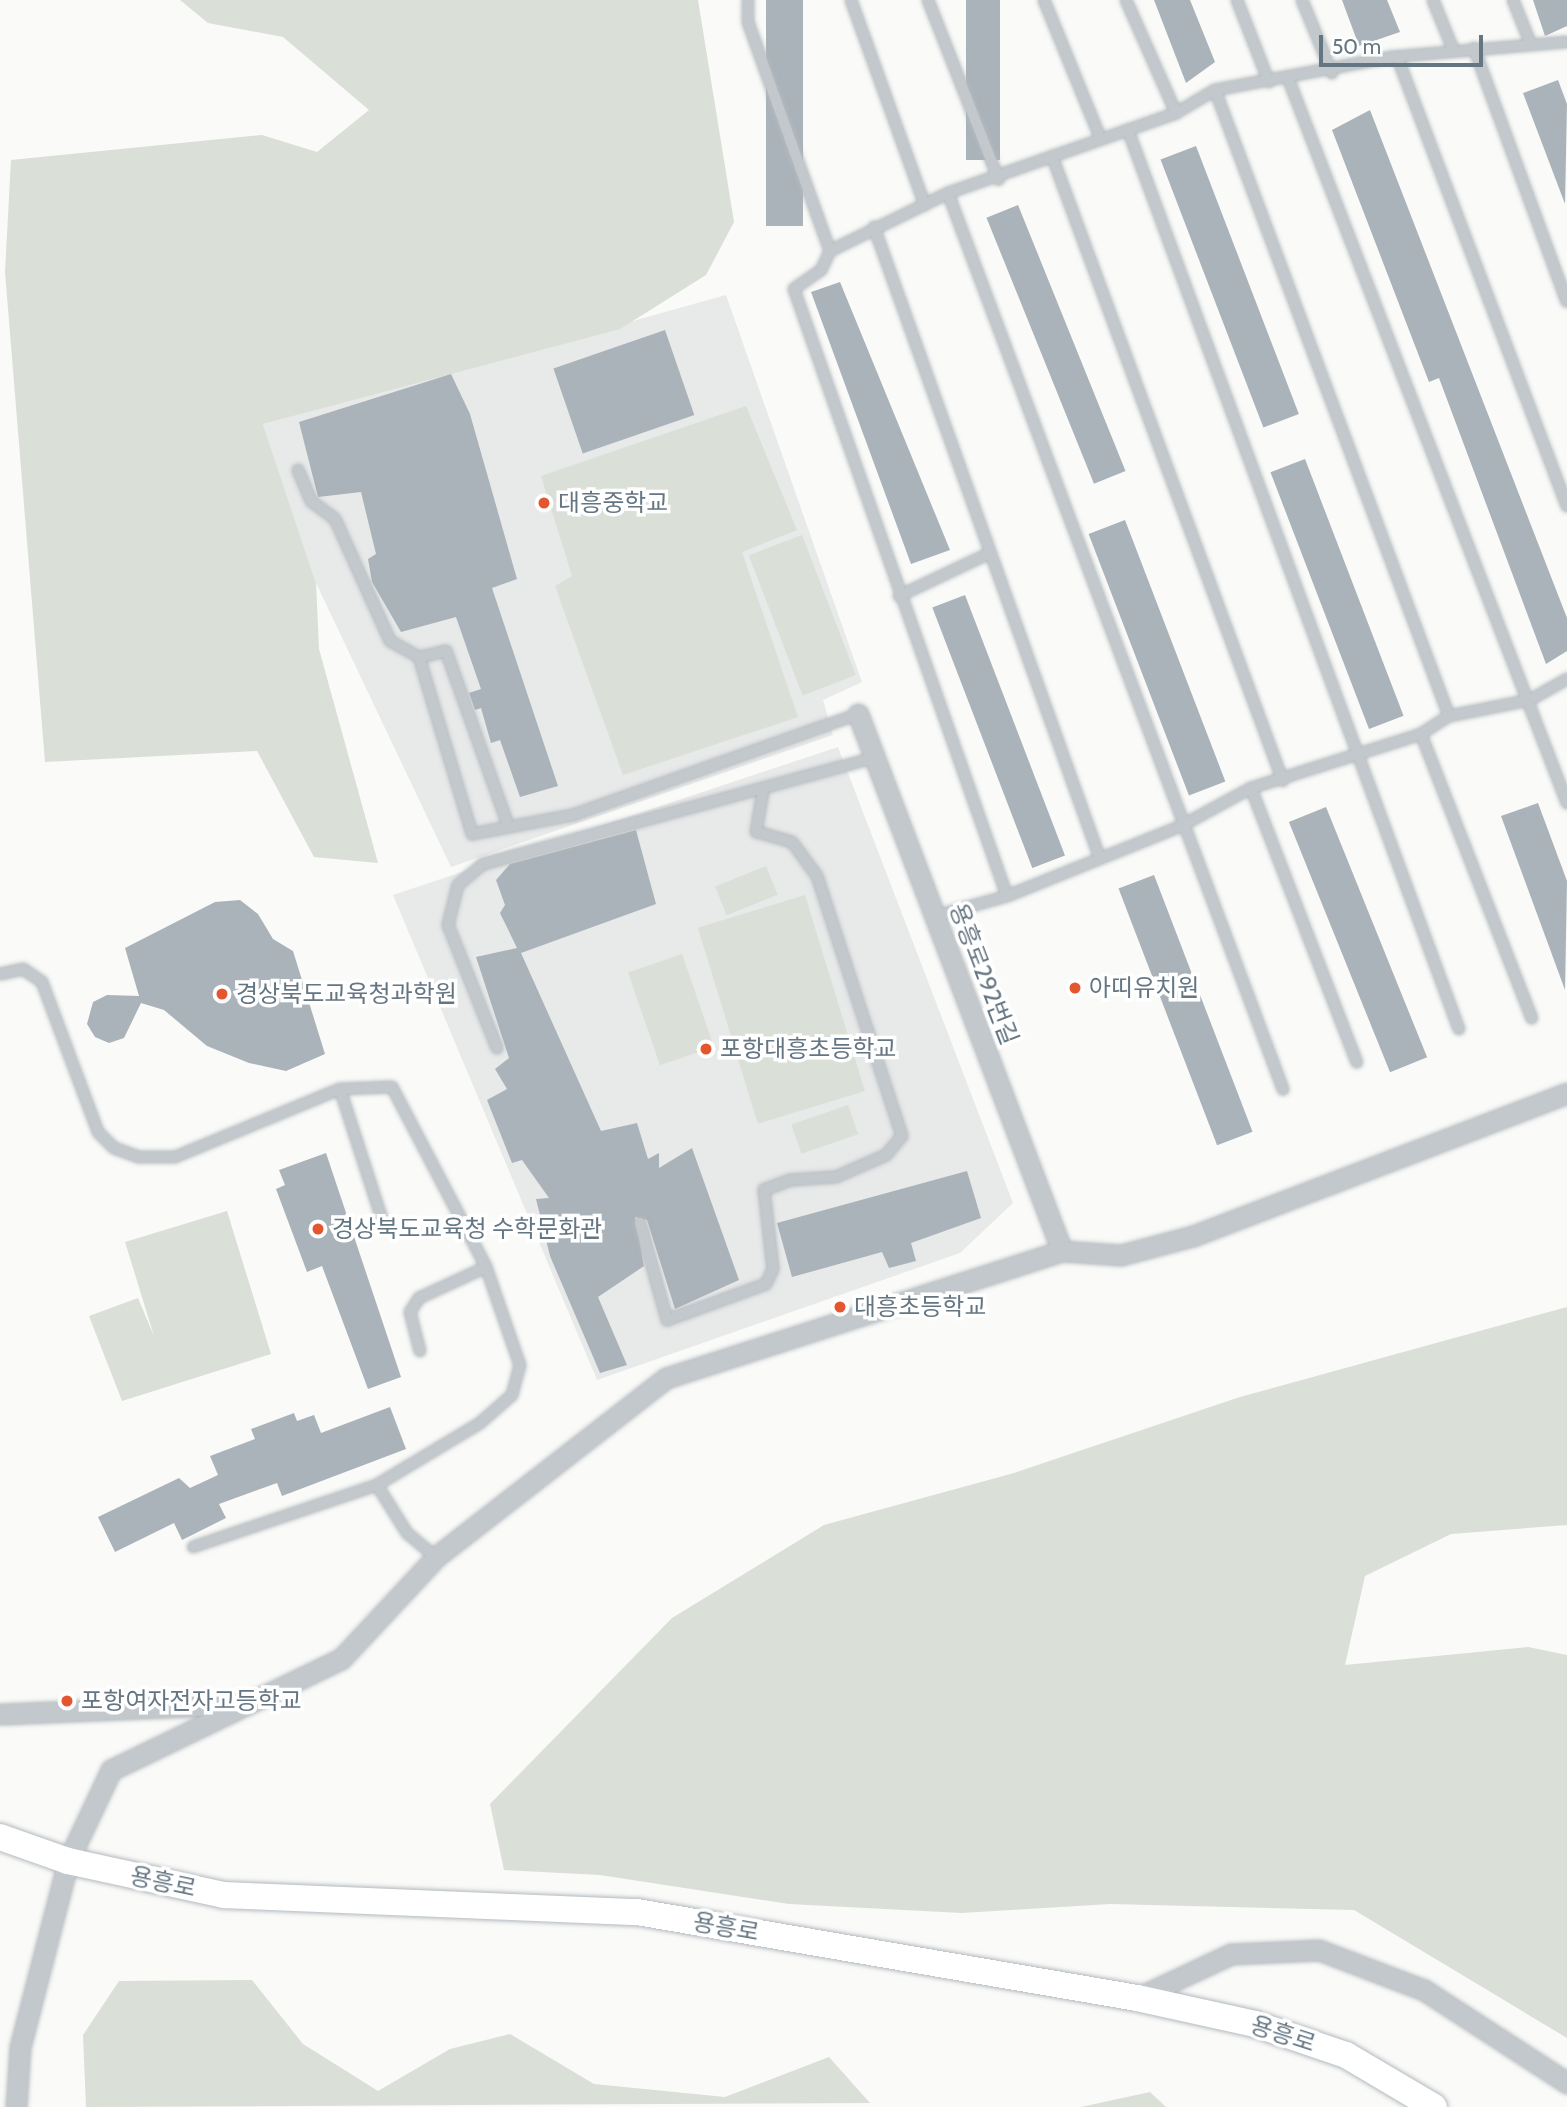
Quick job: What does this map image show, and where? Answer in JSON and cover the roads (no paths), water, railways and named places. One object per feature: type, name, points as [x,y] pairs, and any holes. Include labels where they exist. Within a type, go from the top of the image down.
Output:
[{"type":"main road","name":"용흥로","points":[[0,1838],[68,1861],[224,1895],[637,1912],[1137,1998],[1255,2024],[1346,2055],[1434,2107]]},
{"type":"street","name":"용흥로292번길","points":[[858,714],[1062,1251]]},
{"type":"street","points":[[16,2107],[20,2047],[68,1861],[111,1770],[341,1659],[436,1557],[666,1378],[1062,1251],[1121,1255],[1193,1236],[1567,1093]]},
{"type":"street","points":[[0,1714],[244,1704]]},
{"type":"street","points":[[1137,1998],[1231,1954],[1319,1950],[1424,1990],[1567,2082]]},
{"type":"lane","points":[[748,0],[748,22],[830,251]]},
{"type":"lane","points":[[851,0],[925,205]]},
{"type":"lane","points":[[929,0],[999,180]]},
{"type":"lane","points":[[1044,0],[1099,135]]},
{"type":"lane","points":[[1126,0],[1175,113]]},
{"type":"lane","points":[[1237,0],[1269,82]]},
{"type":"lane","points":[[1302,0],[1332,73]]},
{"type":"lane","points":[[1433,0],[1453,50]]},
{"type":"lane","points":[[1513,0],[1530,42]]},
{"type":"lane","points":[[1007,897],[899,596],[794,289],[821,270],[830,251],[874,227],[948,193],[999,180],[1099,135],[1128,130],[1175,113],[1215,90],[1332,73],[1453,50],[1530,42],[1567,42]]},
{"type":"lane","points":[[1474,48],[1567,302]]},
{"type":"lane","points":[[1398,60],[1567,506]]},
{"type":"lane","points":[[1288,78],[1530,700],[1567,803]]},
{"type":"lane","points":[[1215,90],[1450,716]]},
{"type":"lane","points":[[1128,130],[1459,1029]]},
{"type":"lane","points":[[1052,156],[1283,781]]},
{"type":"lane","points":[[948,193],[1181,826],[1283,1089]]},
{"type":"lane","points":[[874,227],[1099,856]]},
{"type":"lane","points":[[298,470],[311,501],[335,519],[390,641],[419,656],[446,651],[508,825]]},
{"type":"lane","points":[[899,596],[990,553]]},
{"type":"lane","points":[[419,656],[472,834],[508,825],[573,816],[858,714]]},
{"type":"lane","points":[[936,916],[1007,897],[1099,856],[1181,826],[1251,788],[1283,781],[1355,752],[1421,734],[1450,716],[1530,700],[1567,679]]},
{"type":"lane","points":[[1421,734],[1532,1018]]},
{"type":"lane","points":[[496,1048],[448,925],[458,885],[483,864],[553,842],[763,791],[874,758]]},
{"type":"lane","points":[[1251,788],[1357,1062]]},
{"type":"lane","points":[[640,1223],[667,1320],[766,1284],[773,1269],[764,1190],[790,1180],[836,1177],[886,1155],[902,1136],[817,876],[792,842],[755,832],[763,791]]},
{"type":"lane","points":[[0,974],[23,969],[42,982],[98,1132],[114,1148],[139,1157],[175,1157],[340,1089],[392,1087],[486,1267],[520,1365],[512,1395],[480,1423],[377,1485],[193,1547]]},
{"type":"lane","points":[[340,1089],[385,1228]]},
{"type":"lane","points":[[420,1351],[410,1312],[419,1298],[486,1267]]},
{"type":"lane","points":[[377,1485],[407,1533],[436,1557]]},
{"type":"place","name":"대흥중학교","points":[[544,503]]},
{"type":"place","name":"아띠유치원","points":[[1075,988]]},
{"type":"place","name":"경상북도교육청과학원","points":[[222,994]]},
{"type":"place","name":"포항대흥초등학교","points":[[706,1049]]},
{"type":"place","name":"경상북도교육청 수학문화관","points":[[318,1229]]},
{"type":"place","name":"대흥초등학교","points":[[840,1307]]},
{"type":"place","name":"포항여자전자고등학교","points":[[67,1701]]}]
